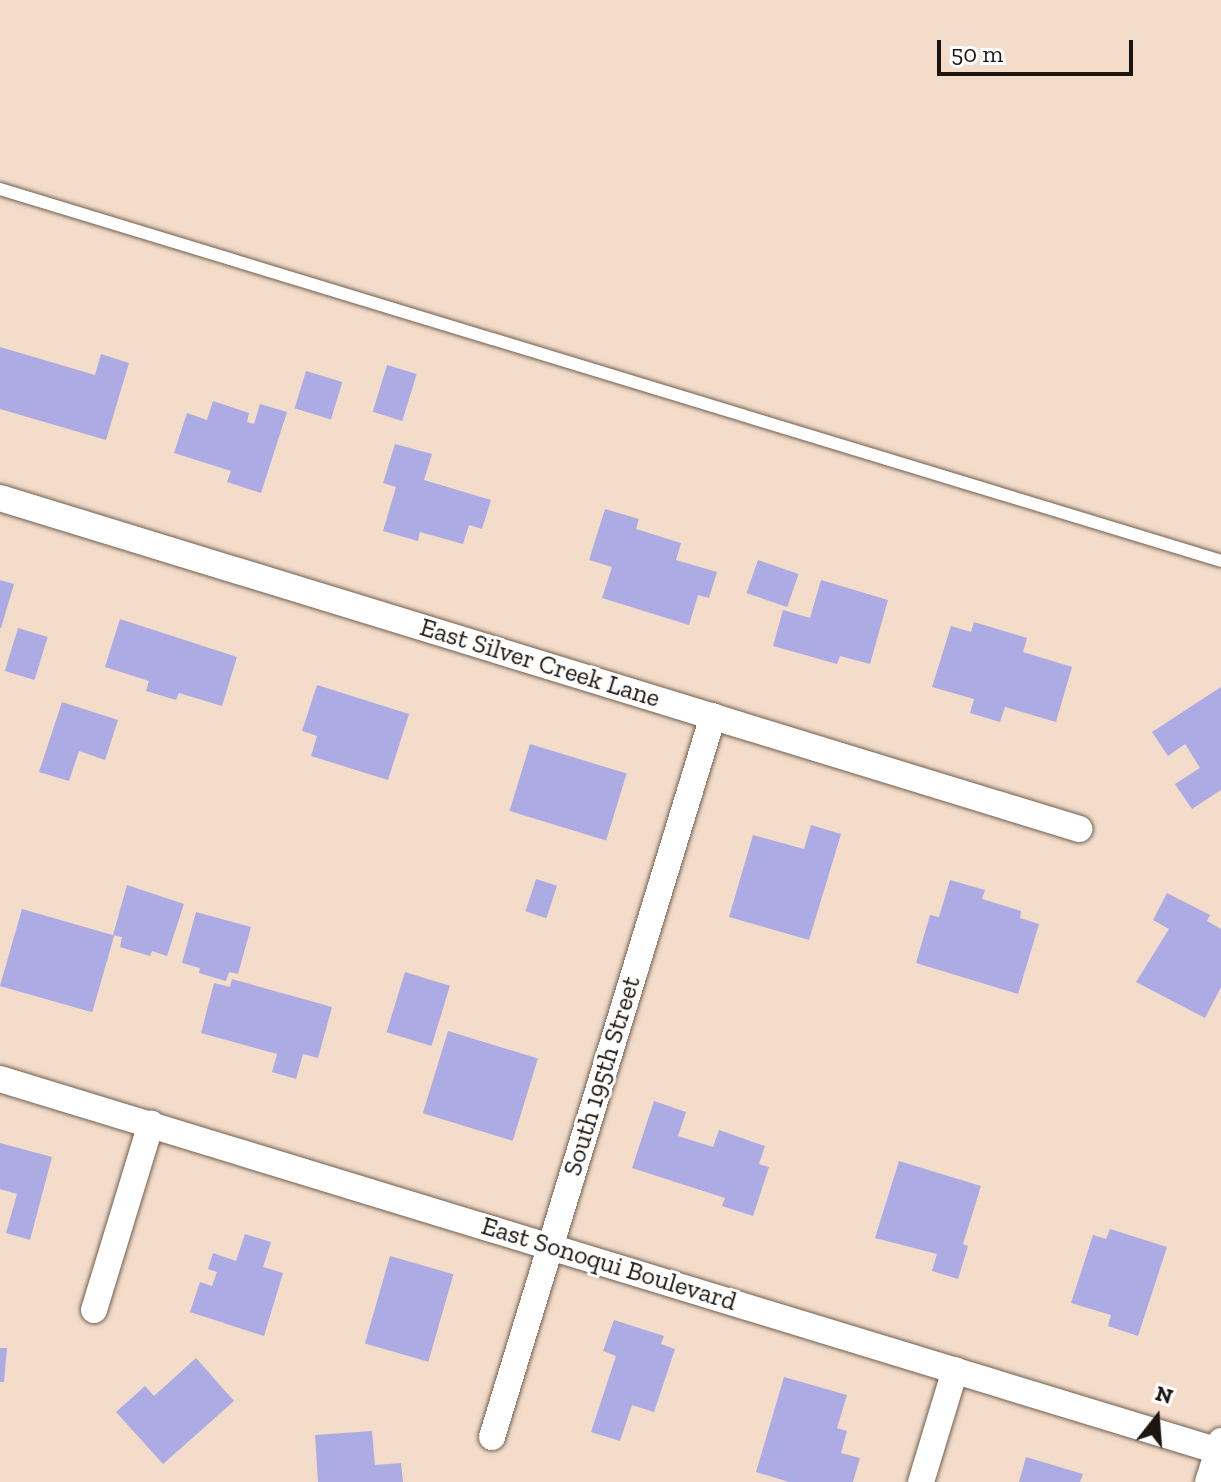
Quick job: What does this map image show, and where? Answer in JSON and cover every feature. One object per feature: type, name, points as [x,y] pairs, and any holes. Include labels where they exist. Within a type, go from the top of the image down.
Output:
[{"type":"street","name":"East Silver Creek Lane","points":[[0,498],[1079,829]]},
{"type":"street","name":"South 195th Street","points":[[492,1437],[713,716]]},
{"type":"street","name":"East Sonoqui Boulevard","points":[[0,1079],[955,1370],[1219,1446]]},
{"type":"street","points":[[94,1310],[151,1124]]},
{"type":"street","points":[[921,1482],[955,1370]]},
{"type":"street","points":[[1208,1482],[1219,1446]]},
{"type":"lane","points":[[0,189],[1221,561]]},
{"type":"building","points":[[0,347],[95,375],[101,354],[129,363],[106,440],[0,409]]},
{"type":"building","points":[[387,365],[417,374],[402,421],[373,412]]},
{"type":"building","points":[[306,371],[342,382],[331,419],[295,408]]},
{"type":"building","points":[[213,401],[249,413],[247,422],[254,424],[260,404],[287,412],[261,493],[227,482],[231,471],[174,453],[187,413],[207,420]]},
{"type":"building","points":[[395,444],[432,454],[424,480],[491,500],[482,529],[469,525],[463,544],[420,532],[418,541],[383,531],[396,487],[383,483]]},
{"type":"building","points":[[605,509],[639,519],[636,529],[681,543],[676,560],[717,572],[709,598],[698,595],[689,625],[602,598],[612,567],[589,560]]},
{"type":"building","points":[[758,560],[799,574],[787,607],[747,593]]},
{"type":"building","points":[[0,580],[14,584],[1,628],[0,628]]},
{"type":"building","points":[[821,580],[888,600],[870,664],[840,656],[837,664],[773,646],[783,610],[810,618]]},
{"type":"building","points":[[120,619],[237,657],[222,706],[179,693],[176,700],[146,691],[149,681],[105,667]]},
{"type":"building","points":[[974,622],[1027,638],[1023,652],[1072,667],[1056,722],[1005,707],[1000,722],[970,713],[974,699],[932,687],[951,626],[971,632]]},
{"type":"building","points":[[18,628],[48,637],[34,680],[5,671]]},
{"type":"building","points":[[317,685],[409,714],[388,780],[311,756],[317,736],[302,731]]},
{"type":"building","points":[[1221,687],[1221,790],[1192,809],[1175,784],[1200,768],[1185,744],[1168,756],[1152,732]]},
{"type":"building","points":[[62,702],[118,720],[105,760],[79,751],[69,781],[39,772]]},
{"type":"building","points":[[530,744],[627,774],[606,840],[510,811]]},
{"type":"building","points":[[811,825],[841,834],[809,940],[729,917],[753,835],[804,849]]},
{"type":"building","points":[[536,879],[557,886],[546,918],[525,911]]},
{"type":"building","points":[[950,880],[985,890],[982,899],[1021,911],[1020,918],[1039,924],[1018,994],[916,963],[930,915],[939,917]]},
{"type":"building","points":[[127,885],[184,904],[167,956],[152,951],[150,956],[120,947],[122,937],[113,935]]},
{"type":"building","points":[[1167,893],[1210,915],[1207,921],[1221,929],[1221,987],[1205,1018],[1136,982],[1169,929],[1153,920]]},
{"type":"building","points":[[22,909],[114,935],[92,1012],[0,986]]},
{"type":"building","points":[[196,912],[251,927],[238,974],[229,972],[226,981],[199,973],[200,968],[182,963]]},
{"type":"building","points":[[405,972],[450,986],[432,1046],[387,1032]]},
{"type":"building","points":[[232,979],[332,1007],[318,1058],[303,1054],[296,1079],[272,1072],[277,1054],[201,1033],[214,983],[230,987]]},
{"type":"building","points":[[448,1031],[538,1058],[513,1141],[423,1113]]},
{"type":"building","points":[[654,1101],[686,1112],[678,1136],[713,1147],[719,1130],[765,1146],[759,1164],[769,1167],[753,1216],[722,1206],[725,1198],[632,1168]]},
{"type":"building","points":[[0,1143],[52,1157],[30,1240],[6,1233],[17,1194],[0,1189]]},
{"type":"building","points":[[899,1161],[981,1186],[963,1244],[968,1246],[958,1279],[932,1271],[937,1254],[875,1238]]},
{"type":"building","points":[[1110,1229],[1167,1247],[1138,1336],[1108,1326],[1111,1315],[1071,1303],[1093,1235],[1106,1239]]},
{"type":"building","points":[[245,1234],[271,1242],[263,1267],[283,1273],[264,1336],[190,1312],[200,1282],[212,1286],[217,1272],[208,1269],[213,1253],[236,1261]]},
{"type":"building","points":[[390,1256],[453,1274],[428,1362],[365,1343]]},
{"type":"building","points":[[614,1320],[664,1336],[661,1344],[675,1349],[654,1412],[632,1405],[620,1441],[591,1432],[616,1356],[603,1351]]},
{"type":"building","points":[[0,1348],[7,1348],[4,1382],[0,1382]]},
{"type":"building","points":[[196,1358],[234,1401],[163,1464],[116,1412],[145,1386],[154,1396]]},
{"type":"building","points":[[784,1377],[847,1395],[837,1428],[847,1431],[841,1453],[860,1458],[853,1482],[789,1482],[756,1472]]},
{"type":"building","points":[[372,1431],[375,1465],[401,1463],[403,1482],[318,1482],[315,1435]]},
{"type":"building","points":[[1026,1457],[1083,1474],[1080,1482],[1019,1482]]}]
